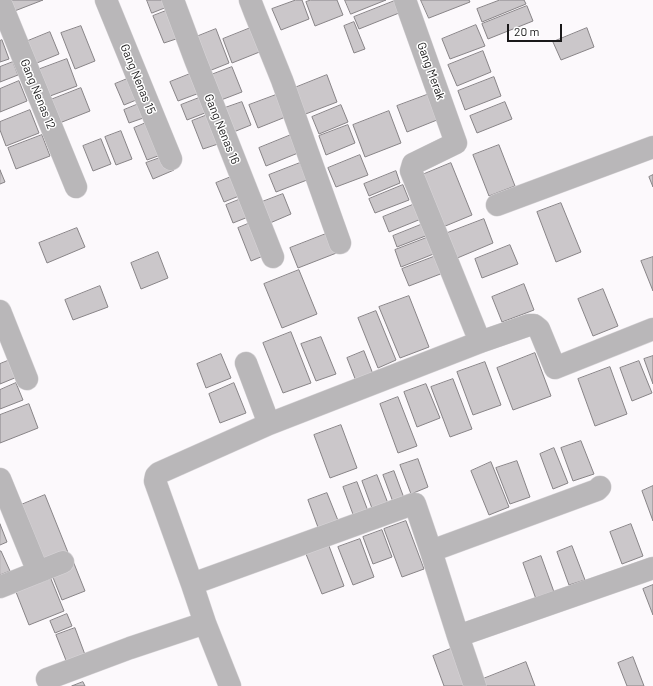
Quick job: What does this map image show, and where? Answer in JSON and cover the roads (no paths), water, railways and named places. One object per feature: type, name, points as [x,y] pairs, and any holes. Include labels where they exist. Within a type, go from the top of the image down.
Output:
[{"type":"street","name":"Gang Nenas 15","points":[[106,0],[171,159]]},
{"type":"street","name":"Gang Nenas 16","points":[[173,0],[195,60],[273,257]]},
{"type":"street","points":[[250,0],[282,80],[340,243]]},
{"type":"street","name":"Gang Merak","points":[[405,0],[456,143],[413,164],[411,170],[480,342]]},
{"type":"street","name":"Gang Nenas 12","points":[[0,1],[76,187]]},
{"type":"street","points":[[497,205],[653,147]]},
{"type":"street","points":[[0,311],[27,379]]},
{"type":"street","points":[[230,686],[204,623],[192,584],[155,481],[156,476],[159,473],[269,424],[480,342],[529,325],[534,325],[539,329],[555,368],[653,329]]},
{"type":"street","points":[[246,363],[269,424]]},
{"type":"street","points":[[0,479],[6,510],[35,573]]},
{"type":"street","points":[[431,551],[597,490],[600,487]]},
{"type":"street","points":[[192,584],[415,504],[475,686]]},
{"type":"street","points":[[0,587],[63,562]]},
{"type":"street","points":[[458,636],[653,568]]},
{"type":"street","points":[[48,679],[130,648],[204,623]]}]
